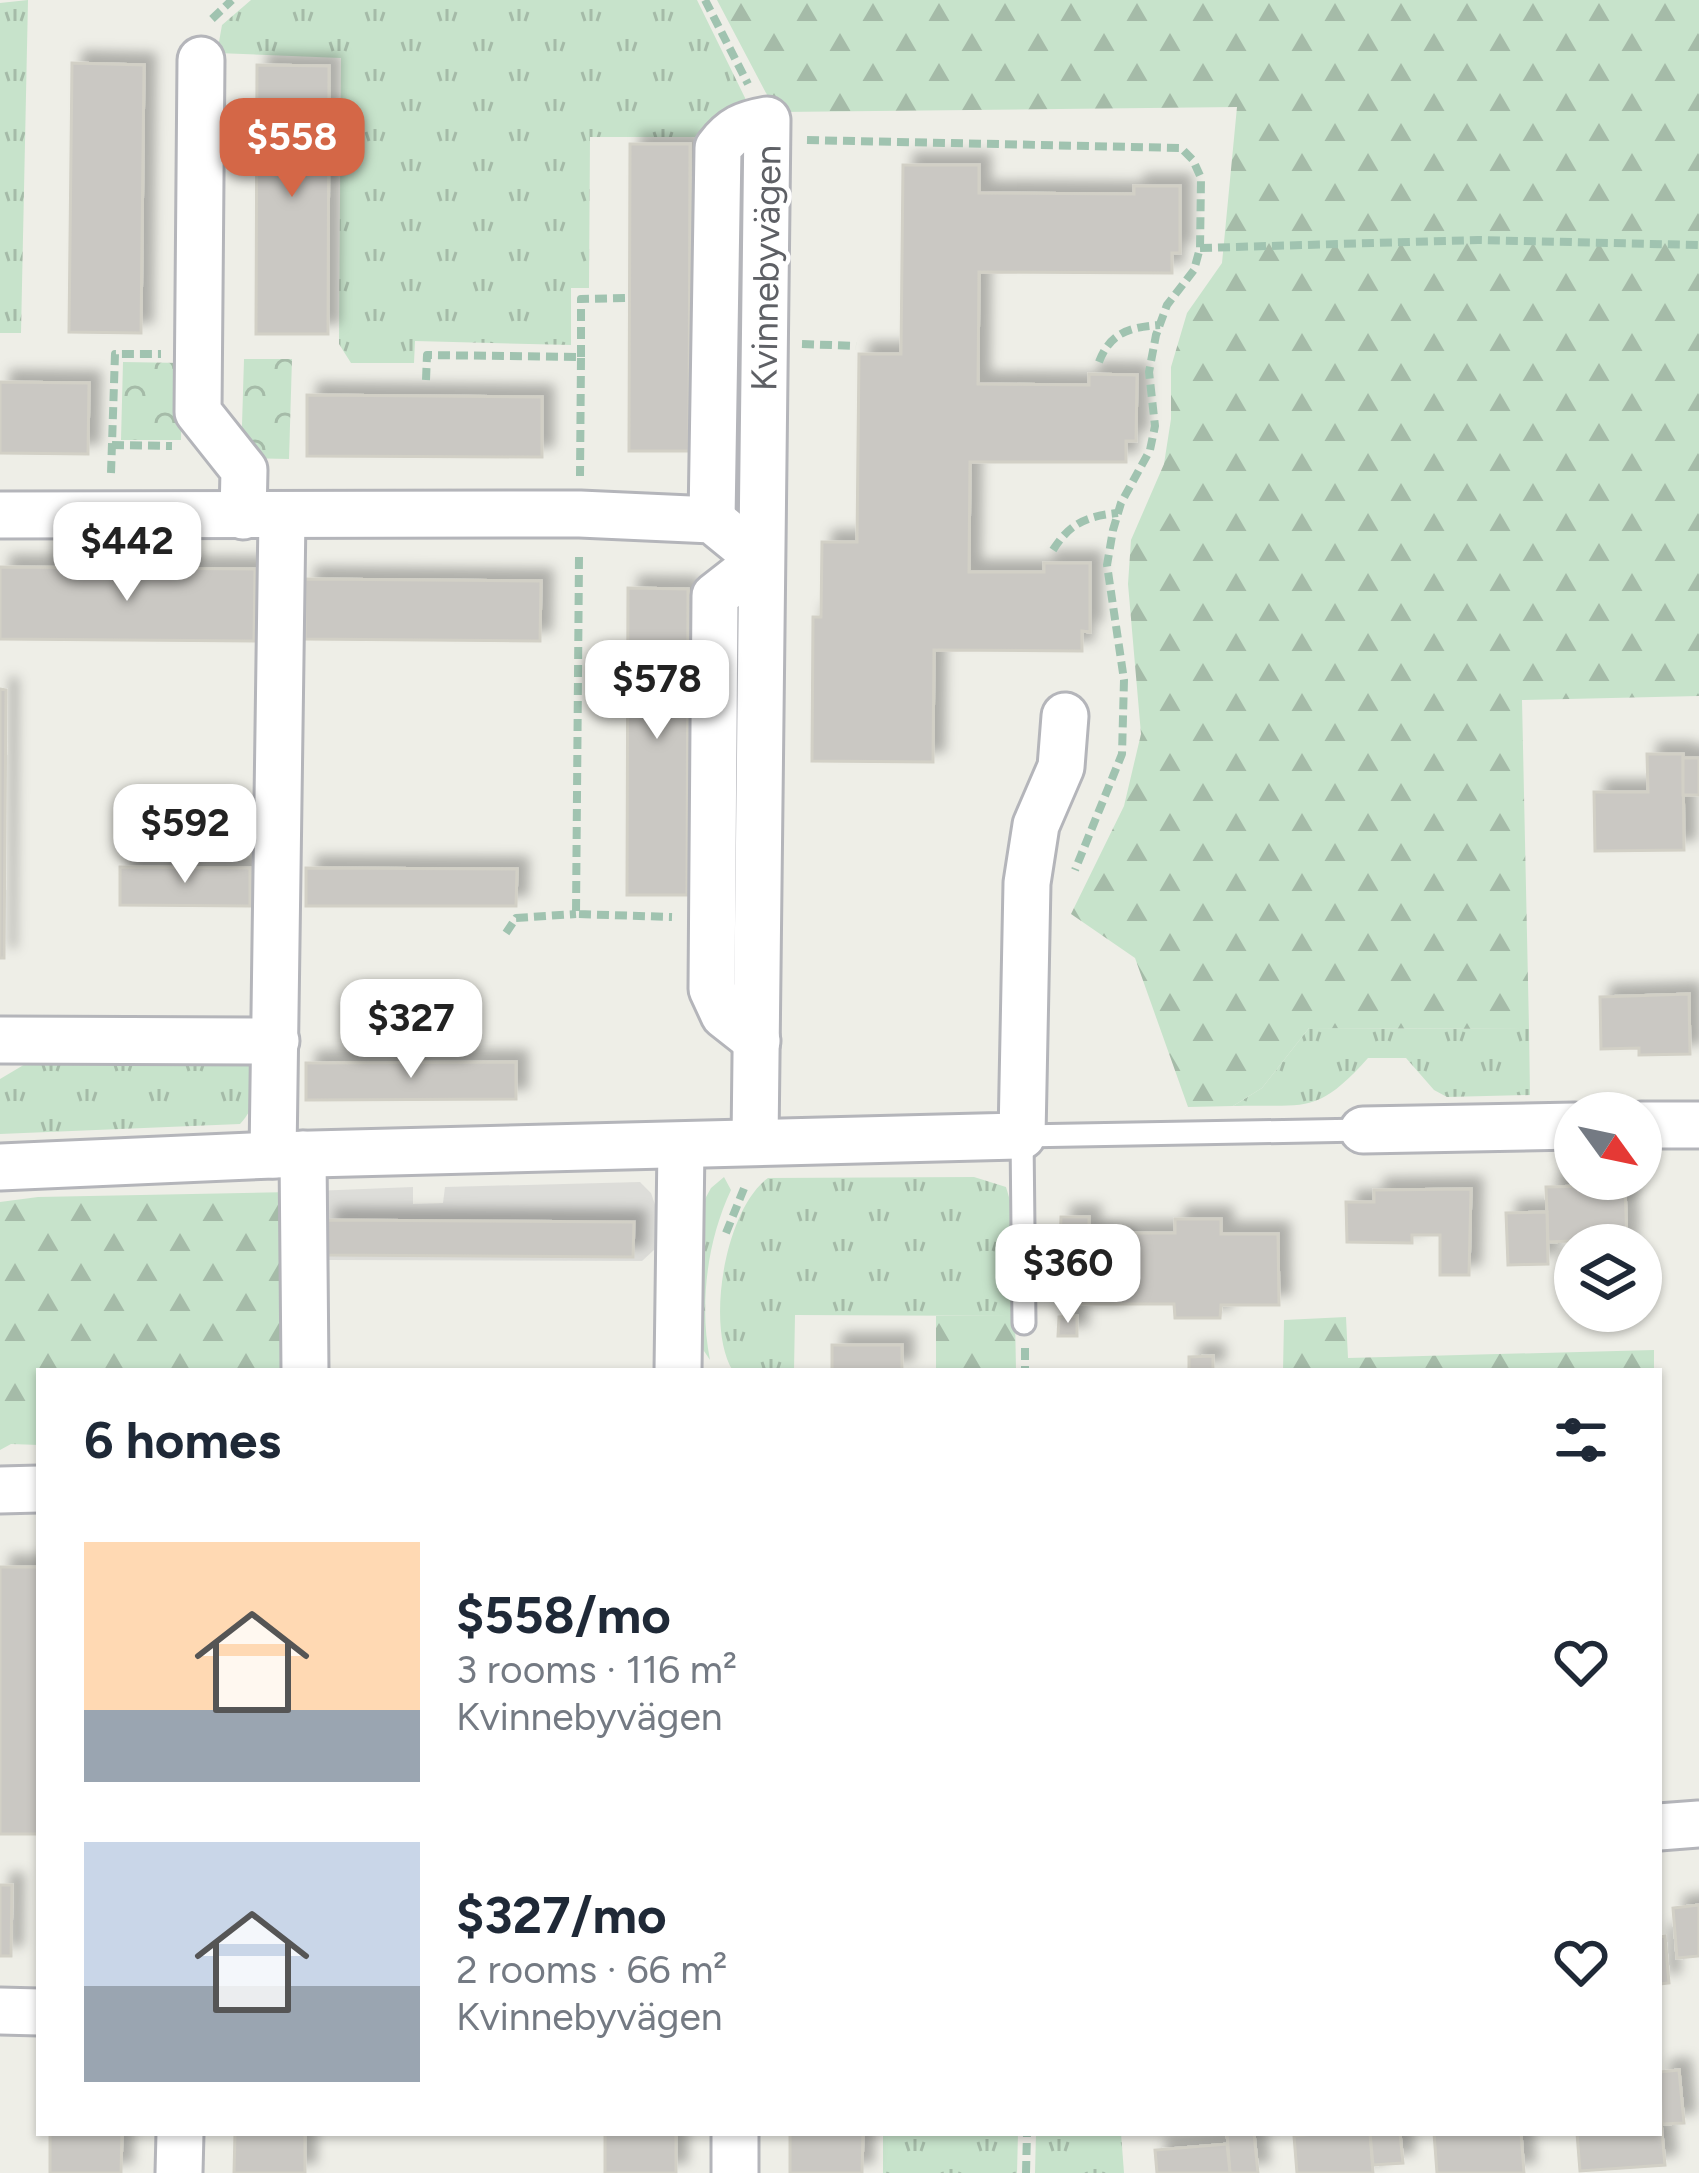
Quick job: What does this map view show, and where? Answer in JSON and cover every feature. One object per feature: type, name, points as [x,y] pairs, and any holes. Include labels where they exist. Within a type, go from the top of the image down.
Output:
[{"type":"street","points":[[201,60],[198,412],[244,470],[262,516],[276,1041],[305,1368]]},
{"type":"street","name":"Kvinnebyvägen","points":[[712,520],[718,148],[744,124],[768,129],[755,1142]]},
{"type":"street","points":[[0,515],[580,514],[712,520],[761,560],[715,596],[712,918],[712,989],[724,1015],[757,1041]]},
{"type":"street","points":[[0,1167],[288,1154],[1022,1136],[1028,883],[1036,825],[1061,767],[1065,716]]},
{"type":"street","points":[[0,1040],[276,1041]]},
{"type":"street","points":[[1662,1125],[1699,1124]]},
{"type":"street","points":[[1363,1130],[1554,1126]]},
{"type":"street","points":[[678,1368],[681,1146]]},
{"type":"street","points":[[0,1490],[36,1489]]},
{"type":"street","points":[[1662,1827],[1699,1823]]},
{"type":"street","points":[[0,2012],[36,2012]]},
{"type":"street","points":[[179,2173],[180,2136]]},
{"type":"street","points":[[735,2136],[735,2173]]},
{"type":"lane","points":[[1024,1323],[1022,1136],[1363,1130]]},
{"type":"path","points":[[705,0],[768,129],[1181,148],[1202,178],[1200,248],[1194,270],[1166,305],[1160,325],[1149,372],[1155,426],[1150,450],[1118,513],[1107,565],[1124,680],[1122,754],[1072,878]]},
{"type":"path","points":[[1200,248],[1478,240],[1699,245]]},
{"type":"path","points":[[576,914],[581,299],[629,298]]},
{"type":"path","points":[[1099,362],[1106,344],[1117,335],[1136,326],[1160,325]]},
{"type":"path","points":[[109,516],[115,354],[198,354]]},
{"type":"path","points":[[426,380],[428,355],[581,357]]},
{"type":"path","points":[[1053,550],[1065,531],[1089,516],[1118,513]]},
{"type":"path","points":[[506,933],[516,918],[576,914],[712,918]]},
{"type":"path","points":[[724,1241],[748,1178],[755,1142]]},
{"type":"path","points":[[1026,2173],[1028,2136]]},
{"type":"shaded area","points":[[640,1182],[651,1193],[660,1219],[655,1249],[642,1261],[319,1257],[314,1191],[413,1187],[413,1204],[443,1203],[445,1187]]},
{"type":"green space","points":[[28,0],[21,333],[0,333],[0,3]]},
{"type":"green space","points":[[251,0],[697,0],[749,106],[705,137],[590,137],[589,288],[571,288],[571,345],[415,341],[414,363],[351,363],[339,344],[341,58],[217,53],[222,25]]},
{"type":"green space","points":[[717,0],[1699,0],[1699,696],[1522,700],[1529,1029],[1309,1028],[1262,1088],[1233,1106],[1188,1107],[1135,958],[1071,914],[1124,806],[1141,734],[1128,584],[1131,540],[1164,464],[1171,419],[1171,367],[1187,313],[1222,263],[1237,107],[781,112]]},
{"type":"green space","points":[[244,359],[292,359],[289,459],[241,458]]},
{"type":"green space","points":[[123,362],[182,363],[181,440],[121,440]]},
{"type":"green space","points":[[1309,1028],[1529,1029],[1530,1095],[1447,1097],[1434,1090],[1406,1058],[1368,1058],[1335,1090],[1308,1103],[1233,1106],[1262,1088]]},
{"type":"green space","points":[[32,1060],[246,1061],[255,1076],[256,1093],[240,1124],[0,1134],[0,1079]]},
{"type":"green space","points":[[724,1177],[731,1190],[716,1230],[705,1295],[710,1360],[698,1342],[700,1208]]},
{"type":"green space","points":[[974,1177],[1006,1187],[1011,1204],[1015,1316],[795,1315],[794,1368],[732,1368],[721,1327],[724,1270],[740,1215],[768,1178]]},
{"type":"green space","points":[[292,1192],[291,1368],[36,1368],[36,1445],[11,1444],[0,1450],[0,1202],[38,1197]]},
{"type":"green space","points":[[936,1316],[1015,1316],[1016,1368],[936,1368]]},
{"type":"green space","points":[[1346,1317],[1348,1358],[1654,1350],[1654,1368],[1283,1368],[1284,1320]]},
{"type":"green space","points":[[883,2136],[1018,2136],[1017,2173],[883,2173]]},
{"type":"green space","points":[[1036,2136],[1121,2136],[1124,2173],[1035,2173]]},
{"type":"building","points":[[72,63],[144,65],[141,333],[69,332]]},
{"type":"building","points":[[257,65],[329,66],[328,334],[256,334]]},
{"type":"building","points":[[630,144],[690,144],[689,451],[629,451]]},
{"type":"building","points":[[903,165],[979,165],[979,193],[1134,194],[1134,186],[1180,186],[1180,253],[1172,253],[1172,273],[979,272],[978,384],[1089,385],[1089,374],[1137,375],[1136,441],[1126,441],[1126,462],[970,462],[969,572],[1044,572],[1044,563],[1090,563],[1090,632],[1082,631],[1082,651],[934,650],[933,762],[812,761],[813,617],[821,617],[822,542],[857,542],[859,354],[901,354]]},
{"type":"building","points":[[0,382],[89,383],[88,454],[0,453]]},
{"type":"building","points":[[307,395],[542,397],[542,457],[307,456]]},
{"type":"building","points":[[0,567],[255,569],[254,641],[0,639]]},
{"type":"building","points":[[305,579],[541,581],[540,641],[305,639]]},
{"type":"building","points":[[628,588],[688,589],[687,895],[627,895]]},
{"type":"building","points":[[0,689],[6,690],[4,958],[0,958]]},
{"type":"building","points":[[1647,754],[1683,754],[1684,850],[1595,851],[1594,792],[1648,792]]},
{"type":"building","points":[[1683,758],[1699,758],[1699,795],[1683,795]]},
{"type":"building","points":[[120,867],[250,868],[250,906],[120,905]]},
{"type":"building","points":[[306,868],[517,869],[516,906],[306,906]]},
{"type":"building","points":[[1689,994],[1690,1054],[1639,1055],[1639,1048],[1601,1049],[1600,997]]},
{"type":"building","points":[[516,1062],[516,1099],[306,1100],[306,1063]]},
{"type":"building","points":[[1546,1187],[1554,1187],[1554,1200],[1626,1200],[1626,1224],[1554,1224],[1554,1242],[1548,1242]]},
{"type":"building","points":[[1471,1189],[1469,1275],[1440,1275],[1440,1235],[1412,1235],[1412,1243],[1347,1242],[1346,1202],[1374,1202],[1374,1190]]},
{"type":"building","points":[[1547,1212],[1548,1264],[1508,1265],[1506,1213]]},
{"type":"building","points":[[1061,1217],[1089,1217],[1089,1233],[1175,1233],[1175,1219],[1221,1219],[1221,1234],[1278,1234],[1279,1305],[1221,1305],[1220,1318],[1175,1318],[1174,1304],[1058,1304]]},
{"type":"building","points":[[325,1220],[634,1222],[633,1257],[325,1255]]},
{"type":"building","points":[[1077,1316],[1077,1336],[1058,1336],[1059,1317]]},
{"type":"building","points":[[832,1345],[902,1345],[902,1368],[832,1368]]},
{"type":"building","points":[[1213,1356],[1213,1368],[1189,1368],[1189,1357]]},
{"type":"building","points":[[0,1567],[36,1567],[36,1834],[0,1834]]},
{"type":"building","points":[[0,1885],[12,1885],[11,1956],[0,1956]]},
{"type":"building","points":[[1699,1905],[1699,1956],[1677,1958],[1673,1908]]},
{"type":"building","points":[[1662,1936],[1669,1983],[1662,1984]]},
{"type":"building","points":[[1679,2070],[1684,2123],[1662,2124],[1662,2072]]},
{"type":"building","points":[[1662,2133],[1665,2165],[1580,2171],[1577,2136]]},
{"type":"building","points":[[50,2136],[122,2136],[121,2173],[50,2173]]},
{"type":"building","points":[[235,2136],[305,2136],[305,2173],[234,2173]]},
{"type":"building","points":[[605,2136],[676,2136],[676,2173],[605,2173]]},
{"type":"building","points":[[790,2136],[863,2136],[862,2173],[790,2173]]},
{"type":"building","points":[[1227,2136],[1254,2136],[1258,2173],[1230,2173]]},
{"type":"building","points":[[1294,2136],[1370,2136],[1373,2173],[1297,2173]]},
{"type":"building","points":[[1370,2136],[1400,2136],[1403,2163],[1373,2165]]},
{"type":"building","points":[[1434,2136],[1521,2136],[1524,2173],[1437,2173]]},
{"type":"building","points":[[1227,2144],[1230,2173],[1157,2173],[1155,2150]]}]
